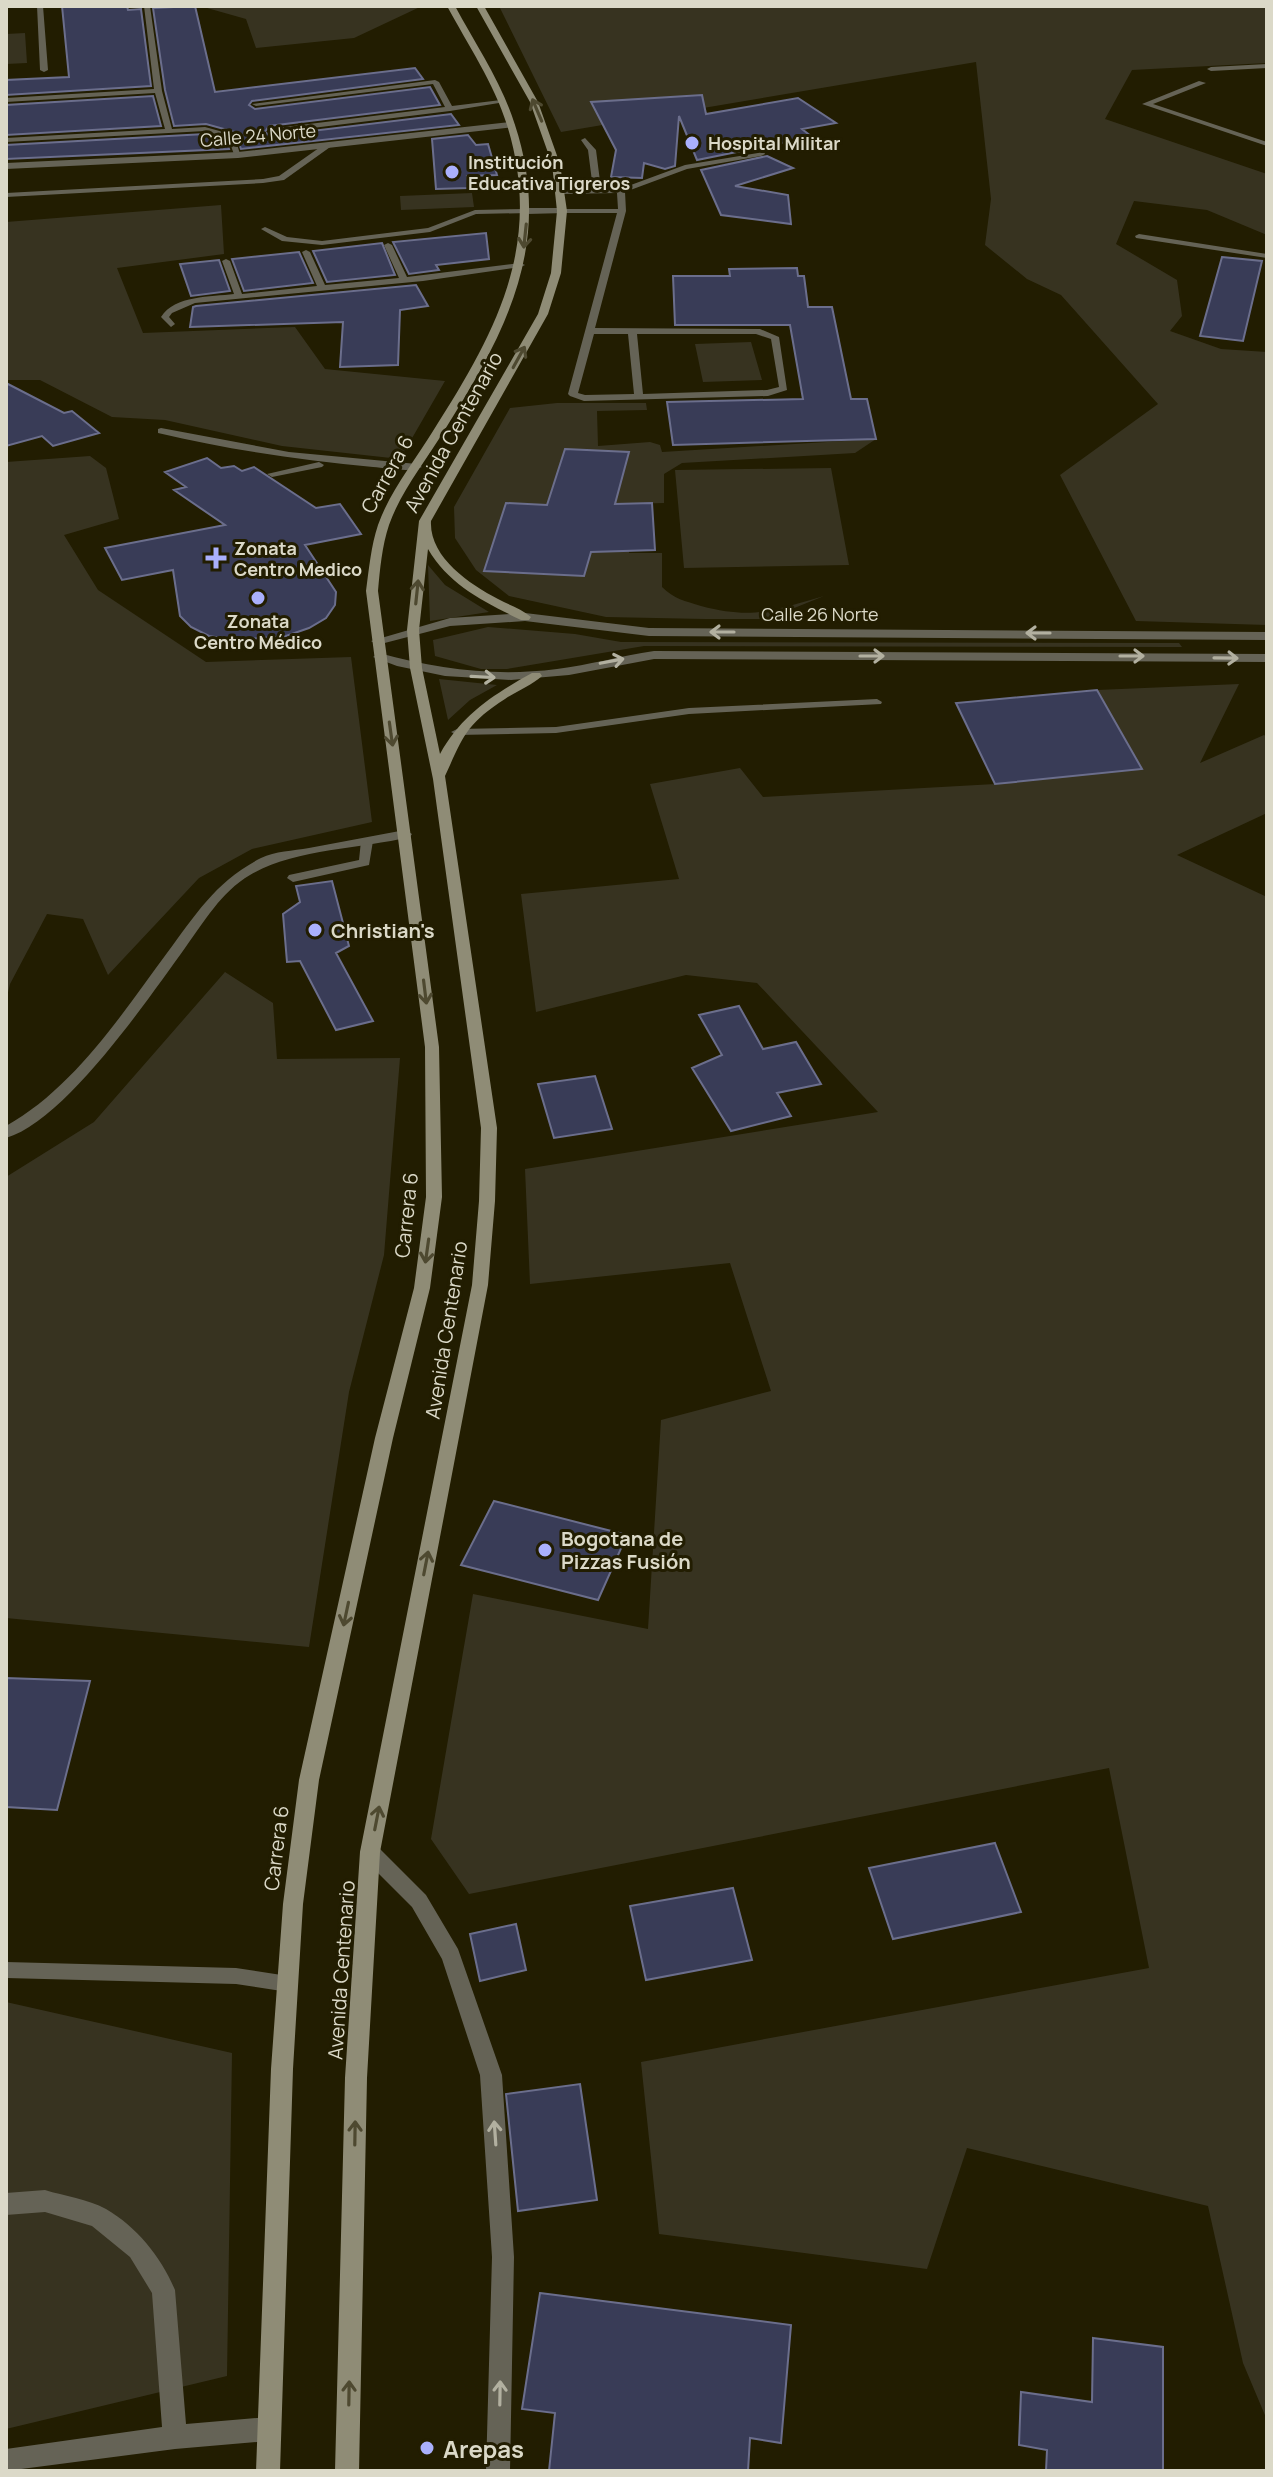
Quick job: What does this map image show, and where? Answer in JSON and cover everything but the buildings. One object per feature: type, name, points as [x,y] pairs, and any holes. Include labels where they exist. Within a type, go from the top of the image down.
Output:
[{"type":"main road","name":"Carrera 6","points":[[268,2471],[288,1984],[293,1904],[309,1780],[384,1438],[422,1288],[434,1197],[432,1047],[372,591],[377,550],[388,515],[485,354],[521,265],[527,211],[524,169],[511,125],[451,6]]},
{"type":"main road","name":"Avenida Centenario","points":[[347,2471],[356,2078],[370,1852],[480,1285],[487,1201],[489,1128],[439,779],[416,668],[413,630],[425,521],[543,314],[556,273],[562,211],[556,164],[534,102],[480,6]]},
{"type":"main road","points":[[425,521],[433,548],[452,573],[471,589],[525,617]]},
{"type":"main road","points":[[439,779],[444,755],[457,732],[478,711],[536,676]]},
{"type":"street","points":[[1211,69],[1267,66]]},
{"type":"street","name":"Calle 24 Norte","points":[[6,166],[238,155],[511,125]]},
{"type":"street","points":[[527,211],[562,211]]},
{"type":"street","name":"Calle 26 Norte","points":[[378,649],[413,630],[450,622],[525,617],[649,632],[1267,636]]},
{"type":"street","points":[[378,649],[416,668],[481,677],[536,676],[617,659],[654,655],[1267,658]]},
{"type":"street","points":[[6,1133],[17,1129],[43,1110],[94,1056],[217,895],[242,874],[270,859],[405,834]]},
{"type":"street","points":[[370,1852],[419,1901],[451,1956],[491,2075],[503,2257],[498,2471]]},
{"type":"street","points":[[6,2204],[45,2201],[98,2217],[138,2249],[163,2290],[175,2437]]},
{"type":"street","points":[[6,2461],[175,2437],[269,2429]]},
{"type":"lane","points":[[40,6],[44,70]]},
{"type":"lane","points":[[147,6],[158,91],[169,131]]},
{"type":"lane","points":[[256,104],[435,82],[450,109]]},
{"type":"lane","points":[[1202,83],[1146,104],[1267,144]]},
{"type":"lane","points":[[6,100],[158,91]]},
{"type":"lane","points":[[272,131],[501,102]]},
{"type":"lane","points":[[6,140],[169,131],[220,132],[231,137],[238,155]]},
{"type":"lane","points":[[585,140],[592,150],[597,191]]},
{"type":"lane","points":[[6,195],[263,181],[281,178],[329,145]]},
{"type":"lane","points":[[559,192],[621,191],[685,167],[761,154]]},
{"type":"lane","points":[[590,331],[757,331],[775,337],[784,388],[768,393],[584,398],[573,394],[622,211],[621,191]]},
{"type":"lane","points":[[265,229],[285,239],[322,243],[430,230],[475,212],[527,211]]},
{"type":"lane","points":[[562,211],[622,211]]},
{"type":"lane","points":[[1139,236],[1267,256]]},
{"type":"lane","points":[[388,245],[404,280]]},
{"type":"lane","points":[[306,252],[322,288]]},
{"type":"lane","points":[[226,261],[239,296]]},
{"type":"lane","points":[[171,324],[165,317],[179,306],[239,296],[521,265]]},
{"type":"lane","points":[[632,331],[639,396]]},
{"type":"lane","points":[[161,431],[267,454],[417,467]]},
{"type":"lane","points":[[272,474],[332,462]]},
{"type":"lane","points":[[457,732],[556,730],[689,711],[877,702]]},
{"type":"lane","points":[[293,878],[365,862],[367,841]]},
{"type":"lane","points":[[6,1970],[236,1976],[288,1984]]},
{"type":"shaded area","points":[[200,6],[422,6],[354,38],[256,48],[246,19]]},
{"type":"shaded area","points":[[499,6],[1267,6],[1267,63],[1132,70],[1105,119],[1267,174],[1267,235],[1207,210],[1134,201],[1116,244],[1177,280],[1182,316],[1170,331],[1221,349],[1267,352],[1267,625],[1136,621],[1060,475],[1158,404],[1061,295],[1027,279],[985,245],[991,199],[976,62],[561,132]]},
{"type":"shaded area","points":[[25,33],[27,63],[6,64],[6,34]]},
{"type":"shaded area","points":[[472,193],[474,207],[401,210],[400,196]]},
{"type":"shaded area","points":[[221,205],[224,254],[117,268],[143,333],[295,327],[325,369],[445,381],[400,459],[282,446],[165,420],[112,417],[40,380],[6,380],[6,222]]},
{"type":"shaded area","points":[[751,342],[762,380],[703,382],[695,344]]},
{"type":"shaded area","points":[[557,403],[646,403],[647,410],[597,411],[598,446],[650,442],[660,445],[662,452],[876,439],[855,453],[682,463],[664,474],[664,503],[627,504],[629,553],[662,553],[662,587],[680,599],[719,610],[750,613],[824,596],[767,619],[705,619],[606,617],[509,596],[476,570],[455,538],[454,507],[510,408]]},
{"type":"shaded area","points":[[90,456],[106,468],[119,519],[64,535],[98,590],[206,662],[351,657],[372,822],[252,849],[199,878],[108,975],[83,919],[47,914],[10,984],[6,1001],[6,462]]},
{"type":"shaded area","points":[[831,468],[849,565],[684,568],[675,470]]},
{"type":"shaded area","points":[[428,565],[445,585],[489,612],[430,621]]},
{"type":"shaded area","points":[[488,627],[575,634],[621,642],[1179,643],[1182,647],[644,646],[507,669],[481,669],[435,656],[433,640]]},
{"type":"shaded area","points":[[439,679],[497,685],[470,700],[448,720]]},
{"type":"shaded area","points":[[1239,684],[1200,763],[1264,735],[1267,737],[1267,813],[1177,855],[1267,897],[1267,2420],[1243,2363],[1208,2206],[967,2148],[927,2269],[659,2234],[641,2062],[1149,1968],[1109,1768],[469,1894],[431,1839],[473,1594],[648,1629],[661,1420],[771,1391],[730,1263],[530,1284],[525,1169],[878,1112],[757,983],[686,975],[536,1012],[521,894],[679,879],[650,784],[740,768],[763,797],[995,784],[1141,769],[1097,690]]},
{"type":"shaded area","points":[[225,972],[273,1003],[277,1059],[400,1058],[384,1255],[349,1392],[309,1647],[6,1618],[6,1177],[94,1122]]},
{"type":"shaded area","points":[[6,2002],[232,2053],[227,2376],[6,2429]]},
{"type":"place","name":"Hospital Militar","points":[[692,143]]},
{"type":"place","name":"Institución Educativa Tigreros","points":[[452,172]]},
{"type":"place","name":"Zonata Centro Medico","points":[[216,558]]},
{"type":"place","name":"Zonata Centro Médico","points":[[258,598]]},
{"type":"place","name":"Christian's","points":[[315,930]]},
{"type":"place","name":"Bogotana de Pizzas Fusión","points":[[545,1550]]},
{"type":"place","name":"Arepas","points":[[427,2448]]}]
